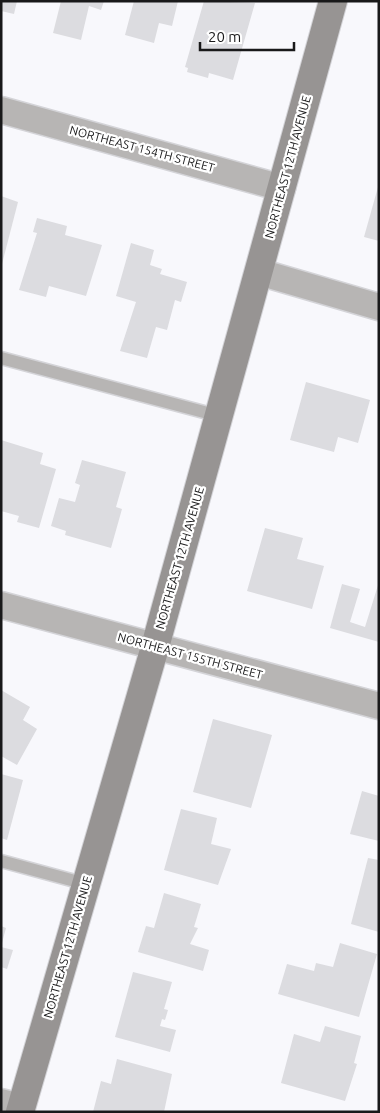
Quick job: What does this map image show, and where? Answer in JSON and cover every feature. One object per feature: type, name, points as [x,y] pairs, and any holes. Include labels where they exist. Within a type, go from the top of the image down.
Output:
[{"type":"street","name":"NORTHEAST 12TH AVENUE","points":[[14,1107],[86,884],[155,647],[333,1]]},
{"type":"street","name":"NORTHEAST 154TH STREET","points":[[1,110],[282,188]]},
{"type":"street","points":[[259,272],[379,308]]},
{"type":"street","name":"NORTHEAST 155TH STREET","points":[[1,605],[379,706]]},
{"type":"lane","points":[[1,358],[219,416]]},
{"type":"lane","points":[[1,861],[86,884]]},
{"type":"building","points":[[1,1],[17,1],[14,14],[1,11]]},
{"type":"building","points":[[61,1],[104,1],[101,10],[89,6],[81,40],[53,33]]},
{"type":"building","points":[[134,1],[178,1],[172,26],[159,23],[154,43],[125,35]]},
{"type":"building","points":[[204,1],[255,3],[233,80],[209,73],[208,78],[187,72],[188,68],[185,67]]},
{"type":"building","points":[[379,187],[379,241],[364,237]]},
{"type":"building","points":[[1,196],[18,202],[2,264],[1,264]]},
{"type":"building","points":[[37,218],[67,226],[65,235],[102,245],[86,296],[49,286],[46,297],[19,290],[37,233],[33,232]]},
{"type":"building","points":[[131,243],[154,250],[150,265],[162,269],[160,274],[187,282],[181,302],[175,300],[167,330],[156,327],[147,358],[120,351],[136,302],[116,296]]},
{"type":"building","points":[[306,382],[370,400],[358,443],[338,437],[334,452],[290,440]]},
{"type":"building","points":[[1,440],[43,453],[40,464],[56,469],[39,528],[17,522],[19,516],[1,511]]},
{"type":"building","points":[[82,460],[126,472],[116,507],[122,509],[111,548],[65,535],[66,531],[51,526],[59,498],[75,502],[80,485],[75,483]]},
{"type":"building","points":[[265,528],[303,538],[297,559],[324,566],[312,609],[247,591]]},
{"type":"building","points":[[379,582],[379,642],[330,628],[342,584],[360,589],[350,622],[365,627]]},
{"type":"building","points":[[1,690],[30,707],[23,720],[37,729],[17,765],[1,756]]},
{"type":"building","points":[[213,719],[272,735],[251,808],[193,792]]},
{"type":"building","points":[[1,774],[23,780],[7,840],[1,838]]},
{"type":"building","points":[[362,791],[379,796],[379,841],[350,834]]},
{"type":"building","points":[[181,809],[217,818],[211,844],[231,849],[218,885],[164,870]]},
{"type":"building","points":[[368,858],[379,860],[379,932],[351,924]]},
{"type":"building","points":[[164,893],[201,904],[194,927],[198,928],[190,944],[209,950],[203,971],[138,952],[146,926],[154,928]]},
{"type":"building","points":[[1,926],[6,928],[2,943],[1,943]]},
{"type":"building","points":[[340,943],[377,954],[359,1017],[278,994],[287,964],[314,971],[316,963],[333,967]]},
{"type":"building","points":[[1,947],[13,950],[7,969],[1,967]]},
{"type":"building","points":[[133,972],[172,982],[164,1009],[168,1010],[165,1020],[162,1019],[160,1026],[176,1030],[170,1052],[115,1037]]},
{"type":"building","points":[[325,1026],[361,1036],[354,1063],[357,1064],[345,1101],[281,1083],[294,1034],[320,1042]]},
{"type":"building","points":[[117,1059],[172,1074],[164,1112],[93,1112],[101,1081],[111,1084]]}]
